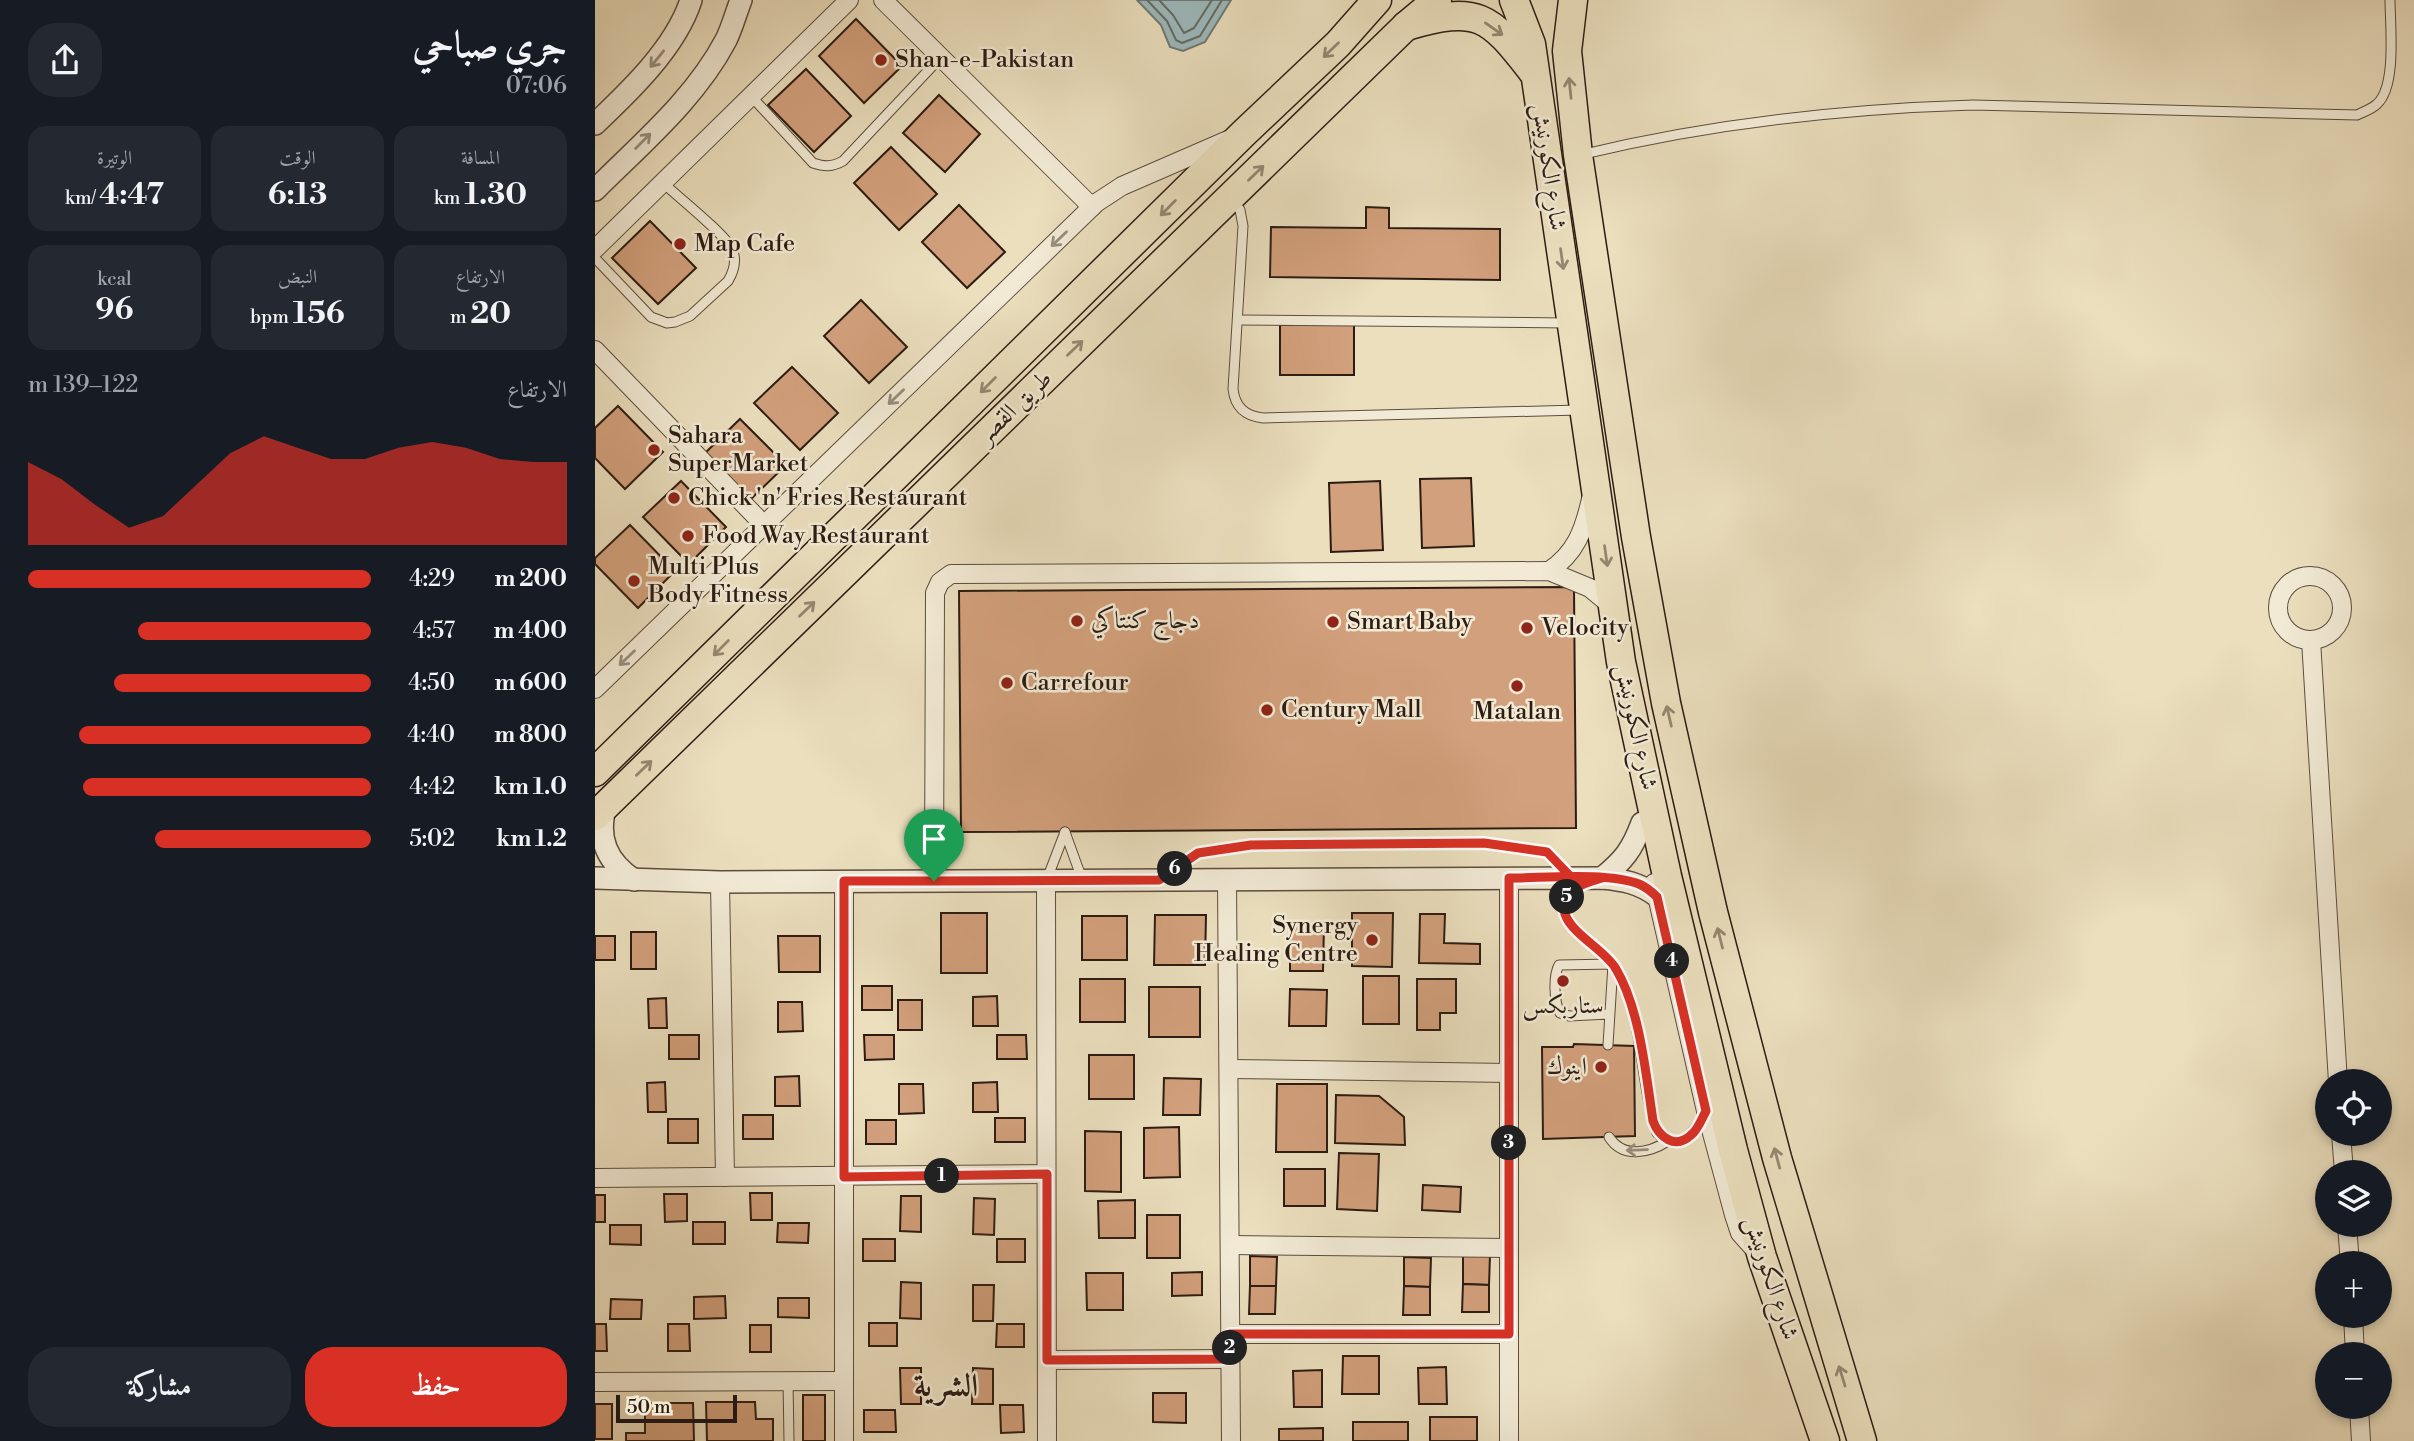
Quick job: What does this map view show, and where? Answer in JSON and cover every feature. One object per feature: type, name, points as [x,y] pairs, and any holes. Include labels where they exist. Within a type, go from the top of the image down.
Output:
[{"type":"main road","name":"طريق القصر","points":[[595,772],[1244,133],[1338,44],[1377,0]]},
{"type":"main road","name":"طريق القصر","points":[[600,810],[1406,26],[1437,0]]},
{"type":"main road","name":"شارع الكورنيش","points":[[1514,0],[1527,28],[1536,77],[1621,662],[1667,876],[1733,1150],[1762,1257],[1825,1441]]},
{"type":"main road","name":"شارع الكورنيش","points":[[1573,0],[1568,31],[1568,71],[1578,155],[1636,537],[1666,703],[1713,912],[1777,1158],[1862,1441]]},
{"type":"main road","points":[[1406,26],[1453,15],[1473,17],[1506,37],[1536,77]]},
{"type":"street","points":[[595,124],[628,93],[662,54],[691,0]]},
{"type":"street","points":[[595,190],[676,108],[707,70],[726,39],[741,0]]},
{"type":"street","points":[[595,249],[849,0]]},
{"type":"street","points":[[883,0],[1092,207]]},
{"type":"street","points":[[595,689],[1092,207],[1122,186],[1244,133]]},
{"type":"street","points":[[595,349],[765,525]]},
{"type":"street","points":[[934,881],[935,593],[940,582],[951,574],[1487,580],[1549,571],[1565,559],[1578,542],[1595,483]]},
{"type":"street","points":[[1549,571],[1590,588],[1613,607]]},
{"type":"street","points":[[2311,640],[2337,1069]]},
{"type":"street","points":[[1621,662],[1642,823],[1706,1111],[1740,1233],[1762,1257]]},
{"type":"street","points":[[600,810],[605,847],[614,864],[634,880]]},
{"type":"street","points":[[1602,878],[1620,864],[1633,848],[1642,823]]},
{"type":"street","points":[[595,878],[720,882],[1602,878],[1642,885],[1657,897]]},
{"type":"street","points":[[1509,878],[1509,1441]]},
{"type":"street","points":[[1227,880],[1231,1441]]},
{"type":"street","points":[[844,881],[844,1441]]},
{"type":"street","points":[[1046,881],[1047,1441]]},
{"type":"street","points":[[720,882],[725,1177]]},
{"type":"street","points":[[1229,1069],[1509,1073]]},
{"type":"street","points":[[595,1178],[1047,1174]]},
{"type":"street","points":[[1230,1245],[1509,1248]]},
{"type":"street","points":[[1230,1334],[1509,1334]]},
{"type":"street","points":[[1047,1360],[1230,1359]]},
{"type":"street","points":[[595,1382],[844,1381]]},
{"type":"street","points":[[2359,1419],[2361,1441]]},
{"type":"lane","points":[[1578,155],[1694,131],[1913,107],[1973,105],[2357,116],[2378,104],[2386,88],[2391,61],[2390,0]]},
{"type":"lane","points":[[750,95],[813,163],[823,167],[834,166],[843,161],[941,57]]},
{"type":"lane","points":[[595,258],[651,317],[667,323],[690,316],[728,281],[732,274],[734,257],[728,242],[662,182]]},
{"type":"lane","points":[[1231,197],[1240,210],[1243,226],[1234,398],[1245,413],[1254,417],[1584,410]]},
{"type":"lane","points":[[1238,320],[1572,323]]},
{"type":"lane","points":[[1046,881],[1065,832],[1082,881]]},
{"type":"lane","points":[[1159,880],[1198,853],[1251,845],[1484,843],[1547,852],[1572,878]]},
{"type":"lane","points":[[1602,878],[1571,891],[1564,901],[1564,913],[1583,937],[1613,964],[1626,992],[1636,1024],[1657,1133],[1668,1140],[1681,1141],[1692,1135],[1706,1111]]},
{"type":"lane","points":[[1609,1014],[1569,1016],[1560,1013],[1556,1002],[1556,970],[1559,965],[1565,964],[1613,964]]},
{"type":"lane","points":[[1608,1045],[1613,964]]},
{"type":"lane","points":[[1609,1137],[1618,1147],[1633,1152],[1651,1149],[1668,1140]]},
{"type":"lane","points":[[788,1381],[789,1441]]},
{"type":"water","points":[[1137,0],[1231,0],[1205,42],[1183,51],[1170,47],[1161,25]]},
{"type":"building","points":[[856,19],[902,66],[864,103],[819,56]]},
{"type":"building","points":[[806,69],[851,116],[814,152],[768,105]]},
{"type":"building","points":[[939,95],[980,134],[945,172],[903,133]]},
{"type":"building","points":[[891,147],[937,194],[899,230],[854,183]]},
{"type":"building","points":[[959,205],[1005,252],[967,288],[922,242]]},
{"type":"building","points":[[1366,207],[1389,208],[1389,228],[1500,229],[1500,280],[1270,277],[1271,227],[1366,228]]},
{"type":"building","points":[[650,221],[696,268],[658,304],[612,258]]},
{"type":"building","points":[[861,300],[907,347],[869,383],[824,336]]},
{"type":"building","points":[[1280,325],[1354,325],[1354,375],[1280,375]]},
{"type":"building","points":[[792,367],[838,413],[800,450],[754,403]]},
{"type":"building","points":[[618,406],[663,452],[625,489],[595,458],[595,428]]},
{"type":"building","points":[[740,419],[786,465],[748,502],[703,455]]},
{"type":"building","points":[[1471,478],[1474,546],[1422,548],[1420,479]]},
{"type":"building","points":[[681,481],[726,527],[689,564],[643,517]]},
{"type":"building","points":[[1380,481],[1383,550],[1331,552],[1329,483]]},
{"type":"building","points":[[630,525],[675,571],[638,608],[595,564],[595,558]]},
{"type":"building","name":"Century Mall","points":[[1574,587],[1576,828],[961,832],[959,591]]},
{"type":"building","points":[[941,913],[987,913],[987,973],[941,973]]},
{"type":"building","name":"Synergy Healing Centre","points":[[1352,913],[1393,913],[1392,967],[1352,966]]},
{"type":"building","points":[[1420,914],[1445,914],[1444,943],[1480,944],[1480,964],[1419,963]]},
{"type":"building","points":[[1155,915],[1206,915],[1205,965],[1154,965]]},
{"type":"building","points":[[1082,916],[1127,916],[1127,960],[1082,960]]},
{"type":"building","points":[[1290,924],[1324,924],[1323,971],[1290,971]]},
{"type":"building","points":[[631,932],[656,932],[656,969],[631,969]]},
{"type":"building","points":[[595,936],[615,936],[615,960],[595,960]]},
{"type":"building","points":[[778,936],[820,936],[820,972],[779,972]]},
{"type":"building","points":[[1363,976],[1399,976],[1399,1024],[1363,1024]]},
{"type":"building","points":[[1080,979],[1125,979],[1125,1022],[1080,1022]]},
{"type":"building","points":[[1417,979],[1456,979],[1456,1013],[1440,1013],[1440,1030],[1417,1030]]},
{"type":"building","points":[[862,986],[892,986],[892,1010],[862,1010]]},
{"type":"building","points":[[1149,987],[1200,987],[1200,1037],[1149,1037]]},
{"type":"building","points":[[1290,989],[1327,990],[1326,1026],[1289,1026]]},
{"type":"building","points":[[997,996],[998,1026],[973,1026],[973,997]]},
{"type":"building","points":[[666,998],[667,1028],[649,1028],[648,999]]},
{"type":"building","points":[[898,1000],[922,1000],[922,1030],[898,1030]]},
{"type":"building","points":[[778,1002],[802,1002],[803,1031],[778,1032]]},
{"type":"building","points":[[669,1035],[699,1035],[699,1059],[669,1059]]},
{"type":"building","points":[[864,1035],[894,1035],[894,1059],[865,1060]]},
{"type":"building","points":[[997,1035],[1026,1035],[1027,1059],[997,1059]]},
{"type":"building","points":[[1574,1044],[1634,1046],[1635,1136],[1543,1139],[1542,1047],[1573,1047]]},
{"type":"building","points":[[1089,1055],[1134,1055],[1134,1099],[1089,1099]]},
{"type":"building","points":[[799,1076],[800,1106],[775,1106],[775,1077]]},
{"type":"building","points":[[1164,1078],[1201,1079],[1200,1115],[1163,1115]]},
{"type":"building","points":[[665,1082],[666,1112],[648,1112],[647,1083]]},
{"type":"building","points":[[997,1082],[998,1112],[973,1112],[973,1083]]},
{"type":"building","points":[[899,1084],[923,1084],[924,1113],[899,1114]]},
{"type":"building","points":[[1277,1084],[1327,1084],[1327,1152],[1276,1152]]},
{"type":"building","points":[[1336,1095],[1379,1096],[1404,1117],[1405,1145],[1335,1143]]},
{"type":"building","points":[[743,1115],[773,1115],[773,1139],[743,1139]]},
{"type":"building","points":[[995,1118],[1025,1118],[1025,1142],[995,1142]]},
{"type":"building","points":[[668,1119],[698,1119],[698,1143],[668,1143]]},
{"type":"building","points":[[866,1120],[896,1120],[896,1144],[866,1144]]},
{"type":"building","points":[[1179,1127],[1180,1177],[1144,1178],[1144,1128]]},
{"type":"building","points":[[1085,1131],[1121,1132],[1121,1192],[1085,1191]]},
{"type":"building","points":[[1339,1153],[1379,1154],[1377,1211],[1337,1209]]},
{"type":"building","points":[[1284,1169],[1325,1169],[1325,1206],[1284,1206]]},
{"type":"building","points":[[1423,1185],[1461,1187],[1460,1212],[1422,1210]]},
{"type":"building","points":[[750,1193],[772,1193],[772,1220],[751,1220]]},
{"type":"building","points":[[664,1194],[687,1194],[687,1221],[665,1222]]},
{"type":"building","points":[[595,1195],[605,1195],[605,1222],[595,1222]]},
{"type":"building","points":[[901,1196],[921,1196],[921,1232],[900,1231]]},
{"type":"building","points":[[974,1198],[995,1199],[994,1235],[973,1234]]},
{"type":"building","points":[[1135,1200],[1135,1238],[1099,1238],[1098,1201]]},
{"type":"building","points":[[1147,1215],[1180,1215],[1180,1258],[1147,1258]]},
{"type":"building","points":[[693,1222],[725,1222],[725,1244],[693,1244]]},
{"type":"building","points":[[778,1223],[809,1223],[808,1243],[777,1242]]},
{"type":"building","points":[[610,1225],[641,1225],[641,1245],[610,1244]]},
{"type":"building","points":[[863,1239],[895,1239],[895,1261],[863,1261]]},
{"type":"building","points":[[997,1239],[1025,1239],[1025,1262],[997,1262]]},
{"type":"building","points":[[1463,1255],[1490,1255],[1489,1285],[1463,1284]]},
{"type":"building","points":[[1250,1256],[1277,1257],[1276,1286],[1250,1286]]},
{"type":"building","points":[[1404,1257],[1431,1258],[1430,1287],[1404,1286]]},
{"type":"building","points":[[1202,1272],[1202,1295],[1172,1296],[1172,1273]]},
{"type":"building","points":[[1086,1273],[1123,1273],[1123,1310],[1087,1310]]},
{"type":"building","points":[[901,1282],[921,1283],[921,1319],[900,1318]]},
{"type":"building","points":[[1463,1284],[1489,1285],[1489,1312],[1462,1312]]},
{"type":"building","points":[[973,1285],[994,1285],[993,1321],[973,1321]]},
{"type":"building","points":[[1250,1286],[1276,1286],[1275,1314],[1249,1314]]},
{"type":"building","points":[[1404,1286],[1430,1287],[1430,1315],[1403,1315]]},
{"type":"building","points":[[725,1296],[726,1318],[694,1319],[694,1297]]},
{"type":"building","points":[[778,1298],[809,1298],[809,1318],[778,1317]]},
{"type":"building","points":[[611,1299],[642,1300],[641,1319],[610,1319]]},
{"type":"building","points":[[869,1323],[897,1323],[897,1346],[869,1346]]},
{"type":"building","points":[[595,1324],[606,1324],[607,1351],[595,1351]]},
{"type":"building","points":[[668,1324],[689,1324],[690,1351],[668,1351]]},
{"type":"building","points":[[997,1324],[1024,1324],[1024,1347],[996,1347]]},
{"type":"building","points":[[750,1325],[771,1325],[771,1352],[750,1352]]},
{"type":"building","points":[[1343,1356],[1379,1356],[1379,1394],[1342,1394]]},
{"type":"building","points":[[1446,1367],[1447,1404],[1419,1404],[1418,1368]]},
{"type":"building","points":[[900,1368],[921,1368],[921,1404],[901,1404]]},
{"type":"building","points":[[973,1368],[993,1369],[993,1404],[972,1404]]},
{"type":"building","points":[[1322,1370],[1322,1407],[1294,1407],[1293,1371]]},
{"type":"building","points":[[1153,1393],[1186,1393],[1186,1423],[1153,1422]]},
{"type":"building","points":[[803,1395],[825,1395],[825,1441],[803,1441]]},
{"type":"building","points":[[706,1402],[755,1402],[756,1419],[773,1419],[773,1441],[707,1441]]},
{"type":"building","points":[[645,1403],[693,1403],[694,1441],[626,1441],[626,1433],[645,1433]]},
{"type":"building","points":[[595,1404],[612,1404],[612,1439],[595,1439]]},
{"type":"building","points":[[1000,1405],[1023,1405],[1024,1432],[1001,1433]]},
{"type":"building","points":[[864,1410],[895,1410],[896,1432],[864,1432]]},
{"type":"building","points":[[1430,1417],[1477,1417],[1477,1441],[1430,1441]]},
{"type":"building","points":[[1353,1422],[1408,1422],[1408,1441],[1353,1441]]},
{"type":"building","points":[[1323,1428],[1323,1441],[1279,1441],[1279,1429]]},
{"type":"place","name":"Shan-e-Pakistan","points":[[881,60]]},
{"type":"place","name":"Map Cafe","points":[[680,244]]},
{"type":"place","name":"Sahara SuperMarket","points":[[654,450]]},
{"type":"place","name":"Chick 'n' Fries Restaurant","points":[[674,498]]},
{"type":"place","name":"Food Way Restaurant","points":[[688,536]]},
{"type":"place","name":"Multi Plus Body Fitness","points":[[634,581]]},
{"type":"place","name":"دجاج كنتاكي","points":[[1077,621]]},
{"type":"place","name":"Smart Baby","points":[[1333,622]]},
{"type":"place","name":"Velocity","points":[[1527,628]]},
{"type":"place","name":"Carrefour","points":[[1007,683]]},
{"type":"place","name":"Matalan","points":[[1517,686]]},
{"type":"place","name":"Century Mall","points":[[1267,710]]},
{"type":"place","name":"Synergy Healing Centre","points":[[1372,940]]},
{"type":"place","name":"ستاربكس","points":[[1563,981]]},
{"type":"place","name":"اينوك","points":[[1601,1067]]},
{"type":"district","name":"الشرية","points":[[946,1386]]},
{"type":"route","points":[[934,881],[844,881],[844,1177],[1047,1174],[1047,1360],[1230,1359],[1230,1334],[1509,1334],[1509,878],[1602,878],[1625,880],[1642,885],[1657,897],[1706,1111],[1692,1135],[1681,1141],[1668,1140],[1657,1133],[1640,1041],[1626,992],[1617,971],[1606,956],[1583,937],[1564,913],[1564,901],[1571,891],[1602,878],[1572,878],[1547,852],[1484,843],[1251,845],[1198,853],[1159,880],[934,881]]}]
